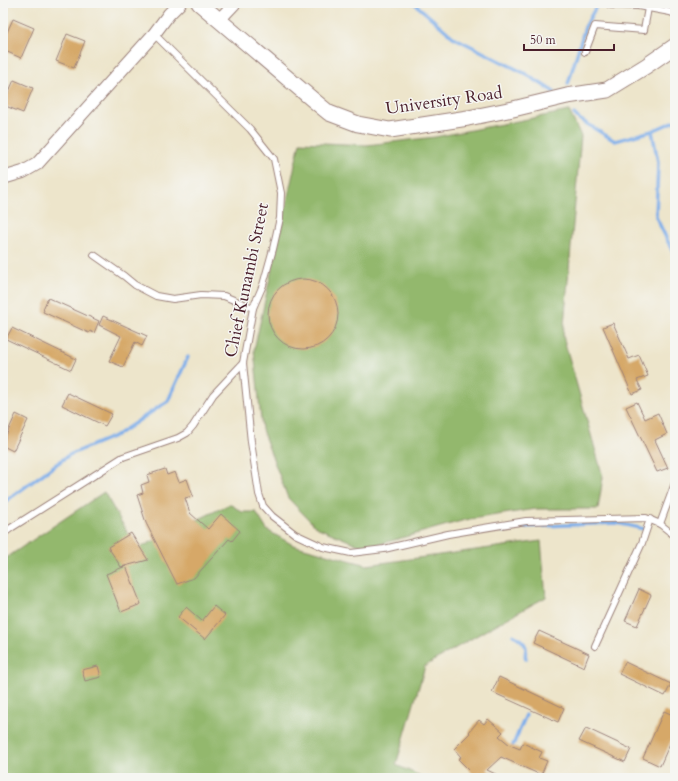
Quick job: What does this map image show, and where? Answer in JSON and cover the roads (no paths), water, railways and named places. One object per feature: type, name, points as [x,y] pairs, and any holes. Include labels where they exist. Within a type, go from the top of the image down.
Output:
[{"type":"street","points":[[3,178],[23,172],[36,164],[154,34],[169,14],[180,3]]},
{"type":"street","name":"University Road","points":[[199,3],[329,113],[358,124],[390,130],[468,118],[567,96],[607,90],[675,46]]},
{"type":"street","points":[[218,20],[236,3]]},
{"type":"lane","points":[[611,3],[610,5],[638,6],[675,14]]},
{"type":"lane","points":[[585,52],[595,26],[644,30],[648,8]]},
{"type":"lane","name":"Chief Kunambi Street","points":[[154,34],[250,129],[274,159],[281,193],[280,218],[264,285],[253,308],[243,363],[251,442],[259,494],[263,506],[272,516],[295,534],[323,547],[351,553],[384,549],[448,534],[526,521],[646,518],[660,524],[675,536]]},
{"type":"lane","points":[[94,255],[135,285],[156,296],[173,299],[201,295],[224,296],[253,308]]},
{"type":"lane","points":[[3,534],[123,457],[178,438],[187,433],[213,395],[243,363]]},
{"type":"lane","points":[[660,524],[675,483]]},
{"type":"lane","points":[[595,646],[642,543],[650,519]]},
{"type":"waterway","points":[[414,3],[453,37],[524,73],[554,92]]},
{"type":"waterway","points":[[568,84],[585,27],[598,3]]},
{"type":"waterway","points":[[574,114],[579,119],[615,141],[652,131],[675,121]]},
{"type":"waterway","points":[[652,131],[658,162],[656,217],[675,256]]},
{"type":"waterway","points":[[3,503],[69,455],[117,435],[168,401],[188,357]]},
{"type":"waterway","points":[[503,531],[518,527],[617,523],[644,529]]},
{"type":"waterway","points":[[513,635],[519,638],[524,644],[526,648],[526,659]]},
{"type":"waterway","points":[[513,745],[526,715]]}]
